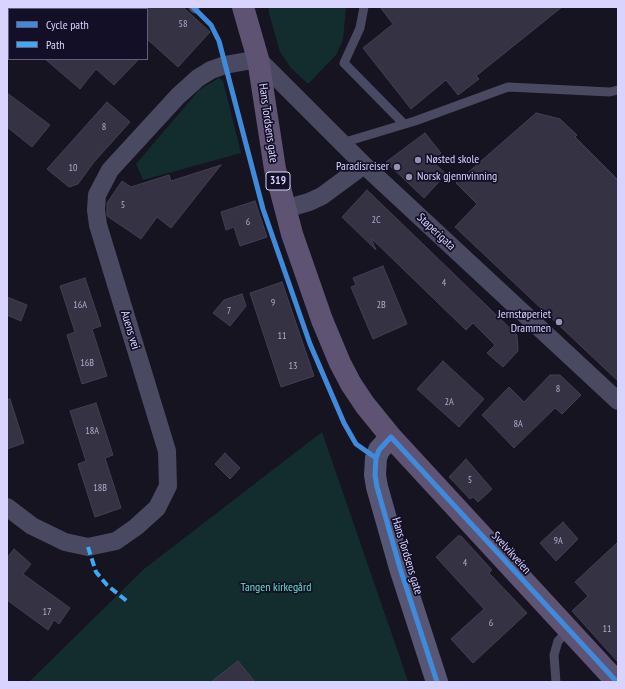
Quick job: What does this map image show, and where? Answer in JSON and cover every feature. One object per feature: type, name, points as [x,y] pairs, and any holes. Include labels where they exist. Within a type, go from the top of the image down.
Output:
[{"type":"main road","name":"319","points":[[243,7],[258,60]]},
{"type":"main road","name":"Hans Tordsens gate","points":[[258,60],[270,146],[285,209],[314,299],[340,362],[365,405],[390,437],[379,450],[376,458],[375,475],[377,487],[396,555],[437,682]]},
{"type":"main road","name":"Svelvikveien","points":[[390,437],[617,682]]},
{"type":"street","name":"Støperigata","points":[[258,60],[364,165],[618,400]]},
{"type":"street","name":"Auens vei","points":[[7,507],[32,526],[65,542],[88,547],[116,541],[157,508],[168,486],[167,451],[98,225],[96,210],[97,195],[110,170],[198,78],[211,70],[225,65],[258,60]]},
{"type":"street","points":[[285,209],[309,202],[322,196],[364,165]]},
{"type":"lane","points":[[364,7],[360,28],[344,64],[404,124]]},
{"type":"lane","points":[[342,143],[404,124],[508,87],[610,92],[618,90]]},
{"type":"lane","points":[[556,682],[554,655],[558,641],[569,630]]},
{"type":"green space","points":[[269,7],[346,7],[343,40],[336,55],[309,83],[307,83],[291,68],[280,52],[269,13]]},
{"type":"green space","points":[[219,78],[223,81],[241,153],[143,180],[136,164],[199,90]]},
{"type":"green space","name":"Tangen kirkegård","points":[[322,432],[408,681],[407,682],[29,682],[144,569]]},
{"type":"building","points":[[183,7],[210,32],[178,67],[148,40],[147,8]]},
{"type":"building","points":[[380,7],[562,7],[476,76],[479,79],[458,95],[446,80],[411,109],[363,48],[393,24]]},
{"type":"building","points":[[46,60],[138,60],[114,85],[96,69],[80,89]]},
{"type":"building","points":[[7,93],[50,125],[32,147],[7,127]]},
{"type":"building","points":[[107,102],[130,122],[94,162],[78,184],[69,187],[47,169]]},
{"type":"building","points":[[536,113],[560,119],[577,135],[575,137],[618,180],[618,381],[455,227],[477,204],[456,183]]},
{"type":"building","points":[[425,133],[441,153],[432,161],[446,174],[424,198],[386,162]]},
{"type":"building","points":[[221,165],[171,228],[157,217],[141,239],[107,216],[107,203],[122,181],[131,187],[169,175],[171,181]]},
{"type":"building","points":[[367,190],[517,335],[518,351],[503,367],[487,353],[495,345],[473,323],[466,330],[371,238],[376,250],[342,217]]},
{"type":"building","points":[[255,201],[267,237],[240,246],[234,227],[226,230],[221,212]]},
{"type":"building","points":[[383,266],[407,324],[373,339],[351,287],[356,285],[353,278]]},
{"type":"building","points":[[85,278],[101,326],[92,329],[107,376],[82,384],[67,335],[75,332],[60,286]]},
{"type":"building","points":[[282,282],[314,376],[281,387],[250,293]]},
{"type":"building","points":[[242,294],[246,306],[230,326],[213,313],[224,300]]},
{"type":"building","points":[[7,297],[27,305],[21,321],[7,315]]},
{"type":"building","points":[[443,361],[484,399],[459,427],[417,389]]},
{"type":"building","points":[[550,375],[560,375],[581,395],[562,414],[555,408],[514,448],[482,415],[509,387],[524,402]]},
{"type":"building","points":[[10,399],[24,443],[7,449],[7,400]]},
{"type":"building","points":[[96,403],[113,455],[105,458],[121,508],[95,517],[78,464],[86,461],[70,411]]},
{"type":"building","points":[[225,453],[240,468],[230,479],[215,464]]},
{"type":"building","points":[[466,459],[492,489],[478,502],[473,497],[470,499],[449,477]]},
{"type":"building","points":[[563,522],[578,539],[556,561],[540,543]]},
{"type":"building","points":[[458,536],[461,536],[492,570],[489,573],[527,613],[473,663],[451,639],[484,609],[436,557]]},
{"type":"building","points":[[618,542],[618,662],[572,611],[588,596],[575,582]]},
{"type":"building","points":[[14,549],[31,564],[23,574],[70,608],[59,624],[54,620],[48,630],[7,600],[7,558]]},
{"type":"building","points":[[238,661],[255,682],[211,682]]},
{"type":"marked path","points":[[88,547],[96,572],[107,585],[128,602]]},
{"type":"cycle path","points":[[193,7],[211,25],[219,41],[263,209],[310,344],[344,423],[356,444],[376,458]]},
{"type":"cycle path","points":[[437,682],[400,568],[377,487],[375,475],[376,458],[379,450],[391,437],[617,682]]},
{"type":"place","name":"Nøsted skole","points":[[418,160]]},
{"type":"place","name":"Paradisreiser","points":[[397,167]]},
{"type":"place","name":"Norsk gjennvinning","points":[[409,177]]},
{"type":"place","name":"Jernstøperiet Drammen","points":[[559,322]]}]
